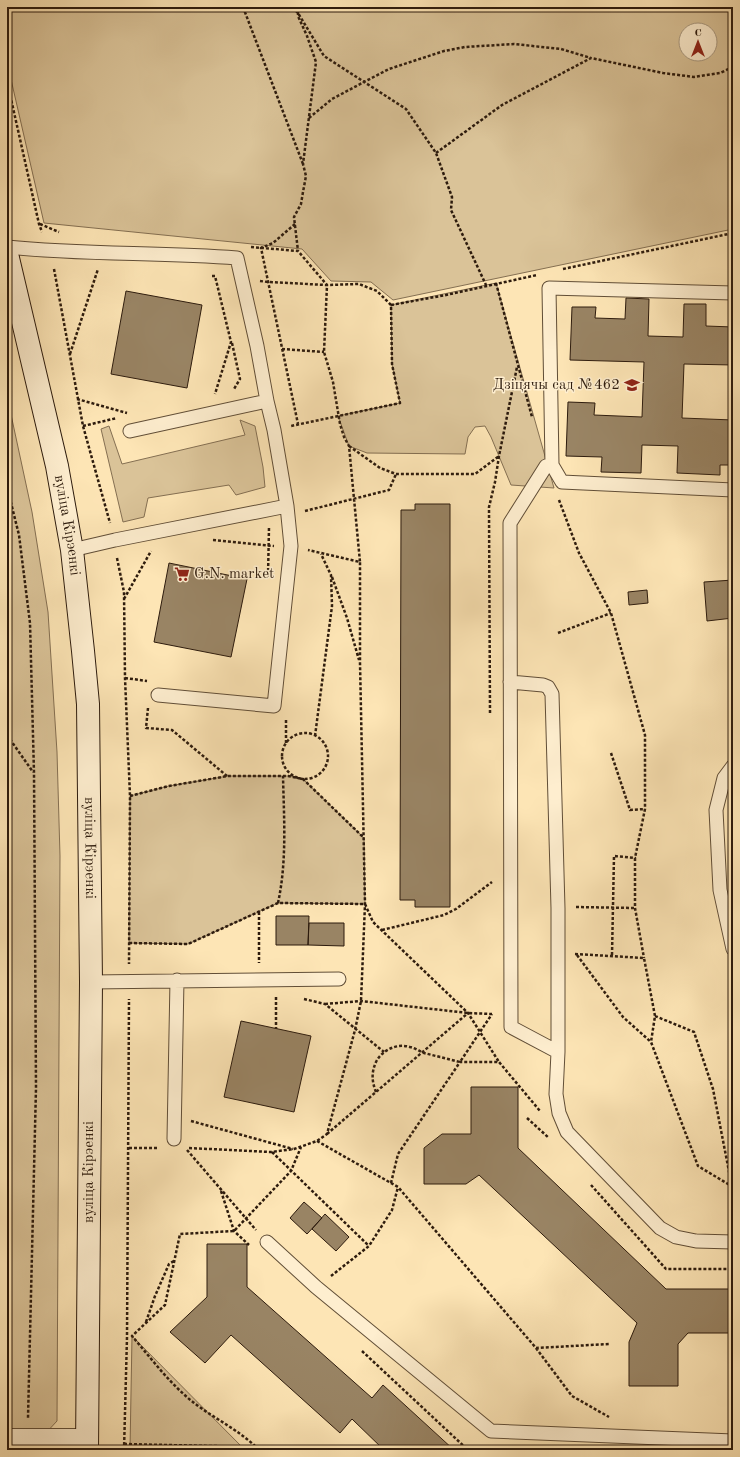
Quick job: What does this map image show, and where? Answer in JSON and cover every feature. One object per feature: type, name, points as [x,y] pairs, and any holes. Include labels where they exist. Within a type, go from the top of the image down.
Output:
[{"type":"street","name":"вуліца Кірэенкі","points":[[7,254],[57,466],[72,550],[88,704],[90,982],[87,1445]]},
{"type":"street","points":[[18,1440],[87,1445]]},
{"type":"lane","points":[[7,247],[51,252],[192,255],[236,258],[242,277],[274,430],[291,546],[274,706],[153,700]]},
{"type":"lane","points":[[558,1052],[511,1027],[510,523],[549,465],[549,288],[733,293]]},
{"type":"lane","points":[[130,431],[267,401]]},
{"type":"lane","points":[[549,465],[562,482],[733,490]]},
{"type":"lane","points":[[72,550],[268,509],[287,511]]},
{"type":"lane","points":[[510,682],[543,685],[548,687],[552,694],[559,953],[556,1094],[559,1113],[567,1132],[660,1228],[676,1237],[696,1241],[733,1242]]},
{"type":"lane","points":[[733,766],[724,778],[716,810],[720,890],[733,949]]},
{"type":"lane","points":[[720,890],[733,890]]},
{"type":"lane","points":[[90,982],[340,979]]},
{"type":"lane","points":[[174,1139],[177,980]]},
{"type":"lane","points":[[267,1242],[316,1287],[491,1431],[733,1440]]},
{"type":"path","points":[[243,7],[303,164],[306,176],[301,204],[294,217],[298,250]]},
{"type":"path","points":[[292,7],[298,13],[324,56],[406,109],[436,153],[452,197],[451,210],[486,286]]},
{"type":"path","points":[[298,7],[298,16],[316,62],[303,164]]},
{"type":"path","points":[[309,118],[332,99],[389,70],[444,51],[465,47],[514,44],[561,49],[591,58],[662,73],[694,77],[720,73],[733,67]]},
{"type":"path","points":[[436,153],[502,105],[591,58]]},
{"type":"path","points":[[295,224],[273,243],[261,248],[298,424]]},
{"type":"path","points":[[557,270],[733,233]]},
{"type":"path","points":[[70,354],[99,265]]},
{"type":"path","points":[[54,267],[60,266]]},
{"type":"path","points":[[274,430],[400,403],[392,364],[391,305],[446,295],[542,274]]},
{"type":"path","points":[[207,275],[215,276],[240,379],[235,388],[231,391]]},
{"type":"path","points":[[242,277],[268,282],[327,285],[324,352],[333,382],[338,416],[344,437],[350,446],[380,468],[396,474],[475,474],[499,456]]},
{"type":"path","points":[[496,283],[517,367],[533,420]]},
{"type":"path","points":[[220,394],[214,395],[231,342]]},
{"type":"path","points":[[282,349],[324,352]]},
{"type":"path","points":[[489,507],[517,367]]},
{"type":"path","points":[[78,398],[133,414],[126,416]]},
{"type":"path","points":[[83,426],[119,418]]},
{"type":"path","points":[[327,1134],[355,1030],[361,1001],[365,904],[360,663],[360,562],[350,446]]},
{"type":"path","points":[[549,465],[579,553],[611,613],[645,735],[646,809],[636,858],[635,908],[655,1016],[651,1042]]},
{"type":"path","points":[[287,511],[388,490],[396,474]]},
{"type":"path","points":[[7,487],[19,534],[30,623],[34,773],[36,1088],[18,1440]]},
{"type":"path","points":[[268,509],[268,577]]},
{"type":"path","points":[[205,539],[291,546],[360,562]]},
{"type":"path","points":[[124,600],[153,548],[146,550]]},
{"type":"path","points":[[321,554],[331,575],[347,618],[360,663]]},
{"type":"path","points":[[315,736],[332,606],[331,575]]},
{"type":"path","points":[[558,633],[611,613]]},
{"type":"path","points":[[125,678],[152,681]]},
{"type":"path","points":[[153,700],[146,728],[172,730],[228,776]]},
{"type":"path","points":[[286,718],[286,743],[282,756],[282,763],[290,775],[296,778]]},
{"type":"path","points":[[130,796],[169,786],[228,776],[283,776],[303,780],[311,779],[323,770],[327,763],[328,755],[322,741],[315,736],[302,734],[296,735],[286,743]]},
{"type":"path","points":[[7,735],[34,773]]},
{"type":"path","points":[[611,753],[630,810],[646,809]]},
{"type":"path","points":[[278,903],[283,881],[283,776]]},
{"type":"path","points":[[303,780],[364,838]]},
{"type":"path","points":[[612,955],[614,856],[636,858]]},
{"type":"path","points":[[382,930],[444,915],[456,909],[492,882]]},
{"type":"path","points":[[129,943],[188,944],[278,903],[365,904]]},
{"type":"path","points":[[365,904],[373,922],[468,1013],[500,1062],[544,1117]]},
{"type":"path","points":[[558,908],[635,908]]},
{"type":"path","points":[[258,912],[259,996],[276,996],[276,1028]]},
{"type":"path","points":[[558,931],[623,1017],[651,1042],[698,1166],[733,1187]]},
{"type":"path","points":[[559,953],[644,958]]},
{"type":"path","points":[[297,997],[325,1004],[361,1001],[468,1013],[493,1014]]},
{"type":"path","points":[[325,1004],[355,1030],[384,1052]]},
{"type":"path","points":[[267,1242],[185,1148],[271,1152],[294,1149],[317,1141],[468,1013]]},
{"type":"path","points":[[493,1014],[496,1020]]},
{"type":"path","points":[[391,1182],[398,1154],[493,1014]]},
{"type":"path","points":[[655,1016],[694,1032],[713,1089],[733,1187]]},
{"type":"path","points":[[376,1092],[373,1085],[372,1076],[373,1067],[377,1059],[384,1052],[400,1046],[408,1046],[422,1052],[460,1062],[500,1062]]},
{"type":"path","points":[[187,1120],[294,1149]]},
{"type":"path","points":[[548,1130],[548,1138]]},
{"type":"path","points":[[317,1141],[398,1187],[536,1348],[572,1396],[611,1418]]},
{"type":"path","points":[[127,1336],[132,1336],[165,1305],[180,1234],[234,1231],[291,1170],[301,1146]]},
{"type":"path","points":[[129,1148],[161,1148]]},
{"type":"path","points":[[271,1152],[369,1246]]},
{"type":"path","points":[[316,1287],[369,1246],[392,1210],[398,1187]]},
{"type":"path","points":[[221,1191],[234,1231]]},
{"type":"path","points":[[145,1324],[169,1264],[174,1261]]},
{"type":"path","points":[[132,1336],[159,1368],[187,1397],[215,1419],[232,1428],[259,1450]]},
{"type":"path","points":[[536,1348],[609,1344]]},
{"type":"path","points":[[124,1444],[256,1447]]},
{"type":"shaded area","points":[[7,7],[733,7],[733,229],[393,300],[371,282],[331,281],[302,249],[44,223],[7,62]]},
{"type":"shaded area","points":[[496,283],[554,488],[511,485],[485,426],[475,427],[468,437],[465,454],[367,453],[349,446],[338,416],[400,403],[392,364],[391,305]]},
{"type":"shaded area","points":[[7,396],[32,512],[48,612],[57,752],[60,856],[57,1421],[44,1435],[7,1433]]},
{"type":"shaded area","points":[[240,420],[255,426],[263,467],[265,487],[236,495],[229,485],[148,498],[144,517],[123,522],[101,429],[109,426],[122,464],[245,435]]},
{"type":"shaded area","points":[[228,776],[288,776],[303,779],[364,838],[365,904],[278,903],[188,944],[129,943],[130,796],[169,786]]},
{"type":"shaded area","points":[[132,1336],[245,1450],[130,1450]]},
{"type":"building","points":[[126,291],[202,305],[187,388],[111,374]]},
{"type":"building","points":[[626,298],[649,299],[648,336],[683,337],[684,304],[706,304],[706,326],[733,327],[733,365],[684,364],[682,418],[733,420],[733,465],[720,465],[720,475],[677,473],[678,446],[642,445],[641,473],[601,472],[602,457],[566,456],[568,402],[595,403],[594,415],[642,417],[644,362],[570,360],[572,307],[596,307],[595,318],[625,319]]},
{"type":"building","points":[[415,504],[450,504],[450,907],[415,907],[415,900],[400,900],[401,510],[415,510]]},
{"type":"building","points":[[169,563],[247,579],[231,657],[154,642]]},
{"type":"building","points":[[733,580],[733,618],[707,621],[704,582]]},
{"type":"building","points":[[647,590],[648,603],[629,605],[628,592]]},
{"type":"building","points":[[276,916],[309,916],[308,945],[276,945]]},
{"type":"building","points":[[309,923],[344,923],[344,946],[308,945]]},
{"type":"building","points":[[241,1021],[311,1036],[294,1112],[224,1097]]},
{"type":"building","points":[[471,1087],[518,1087],[518,1148],[666,1289],[733,1289],[733,1333],[688,1333],[678,1344],[678,1386],[629,1386],[629,1342],[637,1323],[479,1175],[466,1184],[424,1184],[424,1148],[442,1134],[471,1134]]},
{"type":"building","points":[[304,1202],[322,1218],[307,1234],[290,1218]]},
{"type":"building","points":[[325,1214],[349,1237],[336,1251],[312,1229]]},
{"type":"building","points":[[207,1244],[247,1244],[247,1287],[372,1398],[383,1385],[454,1450],[384,1450],[352,1419],[340,1433],[231,1335],[205,1363],[170,1332],[207,1297]]},
{"type":"place","name":"Дзіцячы сад №462","points":[[632,385]]},
{"type":"place","name":"G.N. market","points":[[182,574]]}]
